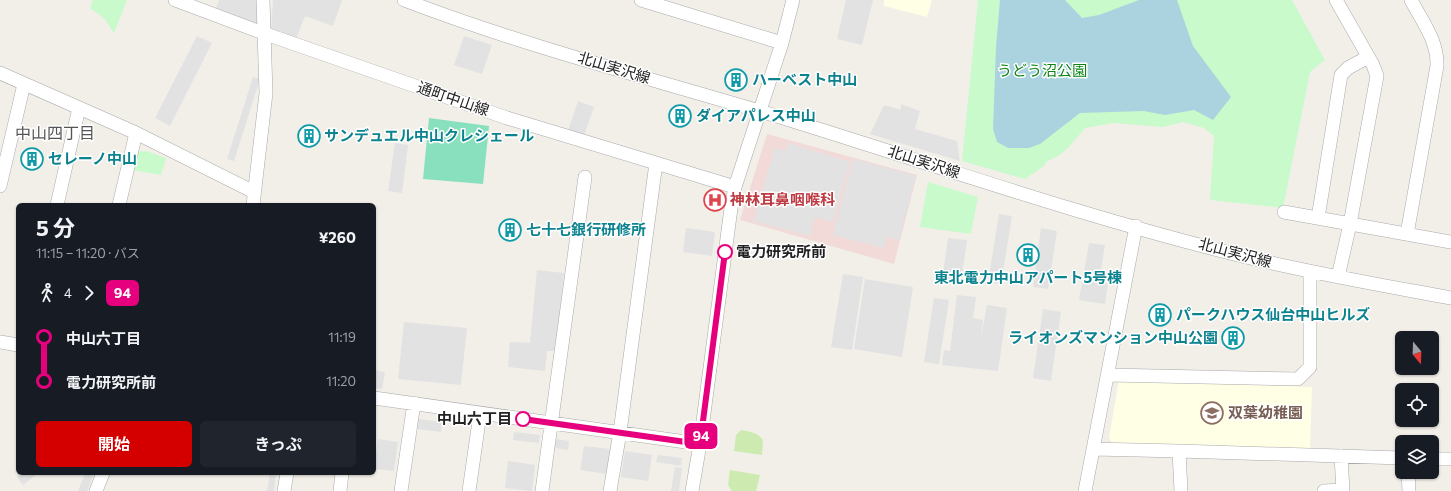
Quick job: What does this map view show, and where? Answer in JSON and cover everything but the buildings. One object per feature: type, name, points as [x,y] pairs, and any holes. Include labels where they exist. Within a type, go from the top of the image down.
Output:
[{"type":"street","name":"通町中山線","points":[[175,0],[263,33],[507,118],[735,186]]},
{"type":"street","points":[[0,73],[136,133],[253,198],[266,93],[263,0]]},
{"type":"street","name":"北山実沢線","points":[[404,0],[433,5],[482,29],[760,112],[1046,201],[1239,256],[1310,272],[1451,298]]},
{"type":"street","points":[[641,0],[782,43]]},
{"type":"street","points":[[692,491],[700,444],[735,186],[782,43],[793,0]]},
{"type":"street","points":[[1336,0],[1377,76],[1350,224],[1338,277]]},
{"type":"street","points":[[1407,234],[1437,66],[1437,55],[1434,42],[1411,0]]},
{"type":"street","points":[[1318,218],[1341,75],[1348,68],[1368,57]]},
{"type":"street","points":[[0,186],[24,84]]},
{"type":"street","points":[[57,203],[79,108]]},
{"type":"street","points":[[119,203],[136,133]]},
{"type":"street","points":[[610,491],[620,432],[656,163]]},
{"type":"street","points":[[542,491],[585,177]]},
{"type":"street","points":[[1284,212],[1451,242]]},
{"type":"street","points":[[1085,491],[1136,226]]},
{"type":"street","points":[[1108,375],[1298,379],[1310,367],[1310,272]]},
{"type":"street","points":[[0,342],[16,345]]},
{"type":"street","points":[[376,398],[700,444]]},
{"type":"street","points":[[401,491],[414,404]]},
{"type":"street","points":[[469,491],[480,414]]},
{"type":"street","points":[[1094,449],[1395,458]]},
{"type":"street","points":[[1178,451],[1181,491]]},
{"type":"street","points":[[1324,491],[1343,490],[1341,456]]},
{"type":"street","points":[[1439,459],[1451,459]]},
{"type":"street","points":[[96,491],[102,475]]},
{"type":"street","points":[[284,491],[287,475]]},
{"type":"street","points":[[340,491],[342,475]]},
{"type":"street","points":[[1408,479],[1409,491]]},
{"type":"shaded area","points":[[219,0],[258,0],[258,26],[215,11]]},
{"type":"shaded area","points":[[273,0],[342,0],[333,26],[305,16],[296,39],[271,30]]},
{"type":"shaded area","points":[[846,0],[873,0],[862,45],[837,39]]},
{"type":"shaded area","points":[[884,0],[932,0],[927,17],[884,6]]},
{"type":"shaded area","points":[[197,36],[212,43],[170,126],[155,118]]},
{"type":"shaded area","points":[[464,36],[492,45],[482,74],[454,65]]},
{"type":"shaded area","points":[[253,77],[260,79],[234,161],[227,159]]},
{"type":"shaded area","points":[[578,101],[594,107],[584,136],[568,131]]},
{"type":"shaded area","points":[[901,104],[920,111],[915,129],[957,141],[960,161],[870,134],[884,105],[901,110]]},
{"type":"shaded area","points":[[767,134],[917,175],[894,264],[740,220]]},
{"type":"shaded area","points":[[395,143],[408,145],[402,193],[388,191]]},
{"type":"shaded area","points":[[788,143],[850,162],[833,222],[815,217],[810,236],[754,221],[775,148],[786,151]]},
{"type":"shaded area","points":[[853,159],[916,176],[899,240],[887,237],[884,248],[833,235]]},
{"type":"shaded area","points":[[999,214],[1012,216],[1001,284],[988,282]]},
{"type":"shaded area","points":[[686,228],[715,232],[712,256],[683,252]]},
{"type":"shaded area","points":[[1041,228],[1057,231],[1048,289],[1033,287]]},
{"type":"shaded area","points":[[948,238],[967,240],[961,282],[942,280]]},
{"type":"shaded area","points":[[1089,243],[1105,245],[1099,282],[1108,284],[1105,304],[1079,300]]},
{"type":"shaded area","points":[[537,270],[564,273],[556,351],[547,351],[545,371],[508,367],[510,342],[530,343]]},
{"type":"shaded area","points":[[843,274],[863,277],[852,350],[831,347]]},
{"type":"shaded area","points":[[865,279],[913,287],[902,357],[854,349]]},
{"type":"shaded area","points":[[957,295],[976,297],[973,318],[983,320],[981,338],[987,305],[1007,308],[998,371],[942,365],[944,350],[950,351]]},
{"type":"shaded area","points":[[934,298],[949,300],[939,364],[924,362]]},
{"type":"shaded area","points":[[1043,309],[1061,312],[1051,381],[1033,378]]},
{"type":"shaded area","points":[[404,322],[467,328],[461,385],[398,379]]},
{"type":"shaded area","points":[[376,370],[385,372],[382,389],[376,388]]},
{"type":"shaded area","name":"双葉幼稚園","points":[[1119,380],[1312,387],[1310,448],[1114,446],[1109,438]]},
{"type":"shaded area","points":[[418,419],[442,422],[441,432],[417,429]]},
{"type":"shaded area","points":[[514,432],[540,435],[539,443],[513,440]]},
{"type":"shaded area","points":[[378,439],[398,442],[394,471],[376,469]]},
{"type":"shaded area","points":[[556,439],[569,441],[568,450],[555,448]]},
{"type":"shaded area","points":[[584,446],[610,449],[607,474],[580,470]]},
{"type":"shaded area","points":[[625,451],[652,455],[648,481],[621,477]]},
{"type":"shaded area","points":[[658,455],[682,458],[681,466],[656,462]]},
{"type":"shaded area","points":[[508,461],[535,465],[532,491],[505,488]]},
{"type":"shaded area","points":[[675,467],[682,468],[679,491],[671,491]]},
{"type":"shaded area","points":[[20,475],[36,475],[23,485],[17,477]]},
{"type":"shaded area","points":[[84,475],[93,475],[87,491],[78,491]]},
{"type":"shaded area","points":[[270,475],[276,475],[274,491],[267,491]]},
{"type":"green space","points":[[93,0],[127,0],[114,33],[104,18],[90,8]]},
{"type":"green space","name":"うどう沼公園","points":[[978,0],[1292,0],[1325,60],[1310,72],[1283,208],[1210,200],[1214,136],[1204,128],[1183,122],[1163,127],[1114,123],[1085,128],[1063,152],[1047,161],[1044,166],[1025,179],[962,161]]},
{"type":"green space","points":[[429,118],[489,126],[483,184],[423,179]]},
{"type":"green space","points":[[146,151],[166,158],[161,175],[132,170],[136,152]]},
{"type":"green space","points":[[928,182],[978,197],[971,234],[920,227]]},
{"type":"green space","points":[[741,430],[751,432],[761,437],[763,440],[762,455],[734,451],[736,435]]},
{"type":"green space","points":[[730,470],[760,475],[756,491],[732,491],[728,485]]},
{"type":"water","points":[[1000,0],[1065,0],[1082,18],[1099,15],[1139,0],[1177,0],[1193,46],[1231,97],[1213,120],[1194,110],[1165,115],[1144,111],[1080,113],[1040,144],[1029,148],[1008,148],[997,142],[993,129],[996,47]]},
{"type":"bus line","name":"94","points":[[523,419],[700,444],[725,252]]},
{"type":"place","name":"ハーベスト中山","points":[[736,80]]},
{"type":"place","name":"ダイアパレス中山","points":[[680,116]]},
{"type":"place","name":"サンデュエル中山クレシェール","points":[[309,136]]},
{"type":"place","name":"セレーノ中山","points":[[32,159]]},
{"type":"place","name":"神林耳鼻咽喉科","points":[[715,200]]},
{"type":"place","name":"七十七銀行研修所","points":[[510,230]]},
{"type":"place","name":"電力研究所前","points":[[725,252]]},
{"type":"place","name":"東北電力中山アパート5号棟","points":[[1028,255]]},
{"type":"place","name":"パークハウス仙台中山ヒルズ","points":[[1160,315]]},
{"type":"place","name":"ライオンズマンション中山公園","points":[[1233,338]]},
{"type":"place","name":"双葉幼稚園","points":[[1212,413]]},
{"type":"place","name":"中山六丁目","points":[[523,419]]},
{"type":"district","name":"中山四丁目","points":[[55,133]]}]
